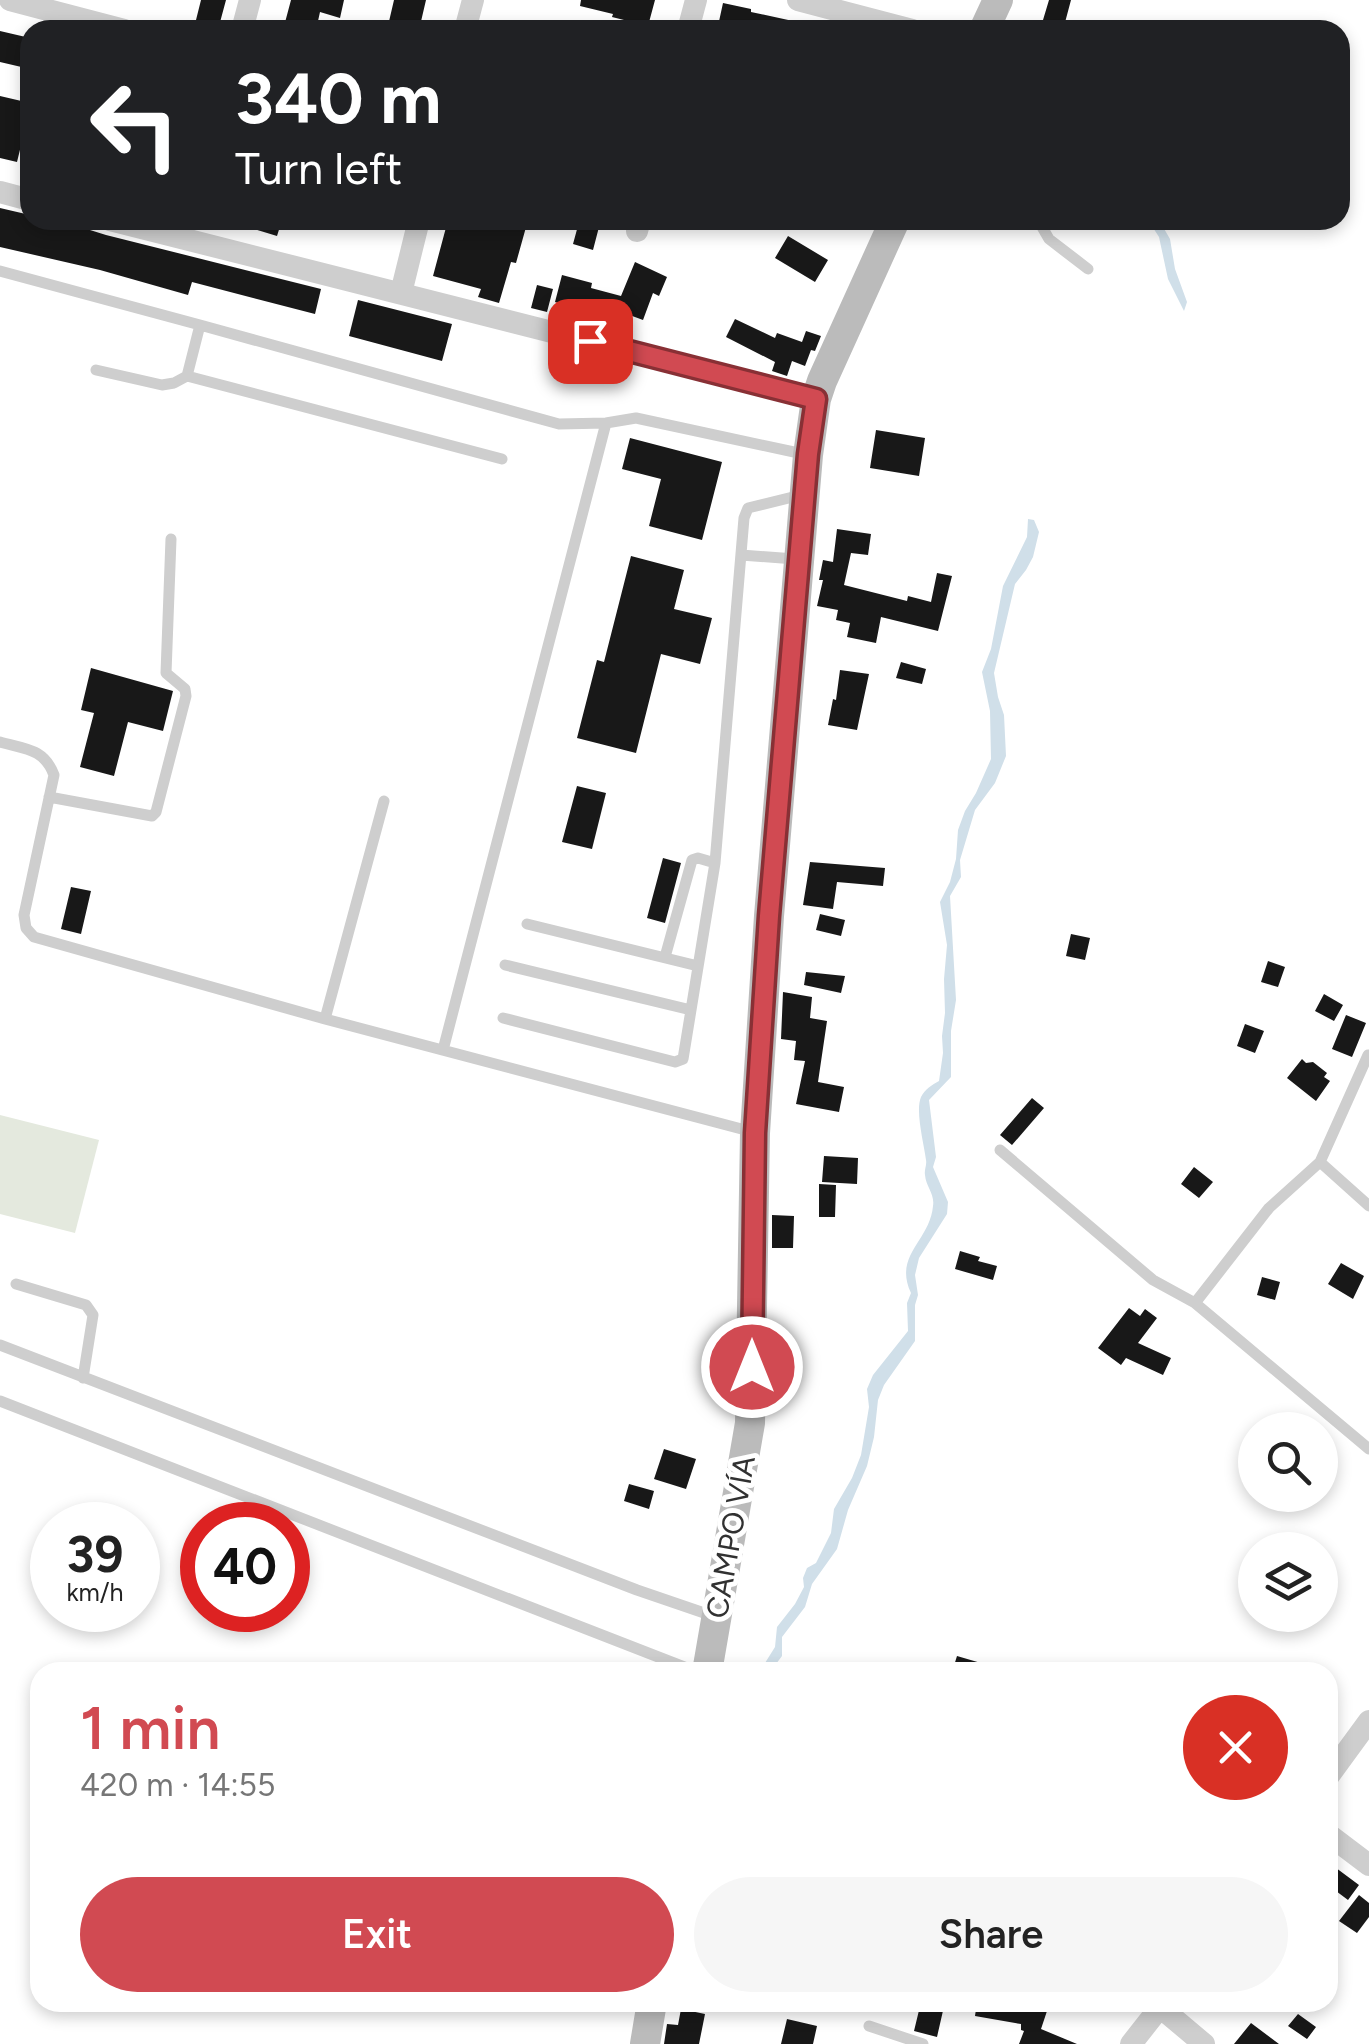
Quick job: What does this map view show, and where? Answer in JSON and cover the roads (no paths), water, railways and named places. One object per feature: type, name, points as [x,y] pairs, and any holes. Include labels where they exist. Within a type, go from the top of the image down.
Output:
[{"type":"street","points":[[10,0],[86,20]]},
{"type":"street","points":[[798,0],[874,20]]},
{"type":"street","points":[[192,230],[401,294],[816,399]]},
{"type":"street","points":[[401,294],[417,230]]},
{"type":"street","name":"CAMPO VÍA","points":[[709,1662],[750,1423],[755,1133],[808,454],[816,399],[890,230]]},
{"type":"street","points":[[1338,1763],[1369,1721]]},
{"type":"street","points":[[1338,1842],[1369,1865]]},
{"type":"street","points":[[645,2044],[650,2012]]},
{"type":"street","points":[[1131,2044],[1151,2012]]},
{"type":"street","points":[[1166,2012],[1204,2044]]},
{"type":"lane","points":[[1044,230],[1088,269]]},
{"type":"lane","points":[[0,271],[559,424],[636,418],[808,454]]},
{"type":"lane","points":[[187,376],[200,326]]},
{"type":"lane","points":[[96,370],[162,385],[187,376],[502,459]]},
{"type":"lane","points":[[444,1050],[606,423]]},
{"type":"lane","points":[[503,1018],[675,1062],[683,1059],[716,863],[744,518],[748,508],[805,494]]},
{"type":"lane","points":[[49,797],[152,816],[156,812],[186,696],[185,689],[166,672],[171,539]]},
{"type":"lane","points":[[741,555],[799,560]]},
{"type":"lane","points":[[0,742],[39,753],[49,761],[54,774],[24,916],[26,928],[34,937],[324,1019],[755,1133]]},
{"type":"lane","points":[[324,1019],[384,801]]},
{"type":"lane","points":[[665,958],[692,860],[716,863]]},
{"type":"lane","points":[[527,924],[698,966]]},
{"type":"lane","points":[[506,965],[691,1010]]},
{"type":"lane","points":[[1195,1303],[1269,1208],[1320,1162],[1368,1054]]},
{"type":"lane","points":[[1000,1150],[1153,1280],[1195,1303],[1369,1450]]},
{"type":"lane","points":[[1320,1162],[1369,1206]]},
{"type":"lane","points":[[16,1284],[86,1305],[93,1315],[83,1378]]},
{"type":"lane","points":[[0,1345],[637,1590],[717,1617]]},
{"type":"lane","points":[[0,1401],[671,1662]]},
{"type":"lane","points":[[869,2026],[923,2044]]}]
